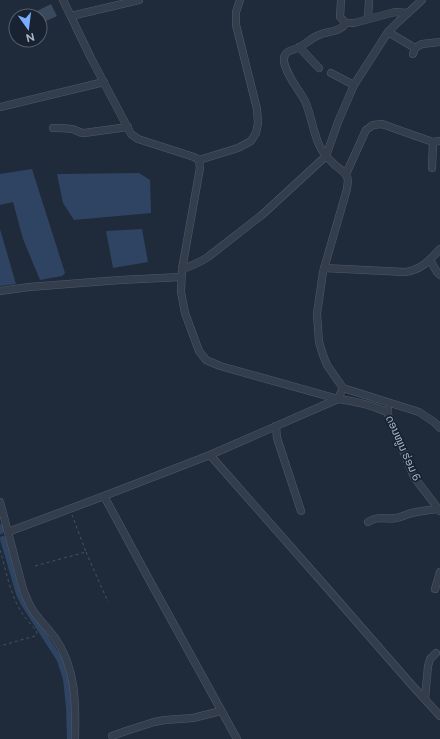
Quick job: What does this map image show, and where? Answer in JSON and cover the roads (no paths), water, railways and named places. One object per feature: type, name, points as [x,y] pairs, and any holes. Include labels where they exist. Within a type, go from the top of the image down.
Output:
[{"type":"street","points":[[63,0],[91,58],[131,134],[138,139],[194,157],[199,160],[238,148],[251,141],[256,133],[258,109],[236,25],[236,12],[240,0]]},
{"type":"street","points":[[71,16],[139,0]]},
{"type":"street","points":[[340,0],[340,17],[346,23],[368,20],[395,12],[408,13]]},
{"type":"street","points":[[368,20],[369,0]]},
{"type":"street","points":[[182,269],[208,257],[263,214],[326,156],[338,122],[354,85],[388,32],[422,0]]},
{"type":"street","points":[[346,23],[337,30],[314,37],[299,47],[287,52],[284,56],[286,69],[305,101],[319,146],[332,163],[346,174],[348,178],[347,189],[323,272],[317,314],[319,342],[327,365],[343,388],[419,412],[439,425]]},
{"type":"street","points":[[388,32],[414,51],[422,44],[440,42]]},
{"type":"street","points":[[299,47],[319,68]]},
{"type":"street","points":[[331,73],[354,85]]},
{"type":"street","points":[[0,107],[104,82]]},
{"type":"street","points":[[346,174],[366,130],[373,125],[382,124],[410,134],[437,141],[432,168]]},
{"type":"street","points":[[53,128],[70,128],[79,133],[84,133],[128,128]]},
{"type":"street","points":[[199,160],[200,168],[181,276],[181,292],[185,313],[199,351],[206,360],[220,366],[338,399],[351,400],[387,412]]},
{"type":"street","points":[[324,268],[405,272],[412,271],[430,260],[440,249]]},
{"type":"street","points":[[430,260],[440,275]]},
{"type":"street","points":[[0,291],[29,287],[181,276]]},
{"type":"street","points":[[8,532],[210,455],[338,399],[343,388]]},
{"type":"street","name":"ດອນໜູນ ຮ່ອມ 6","points":[[390,403],[387,412],[414,477],[439,510]]},
{"type":"street","points":[[276,426],[277,438],[302,511]]},
{"type":"street","points":[[210,455],[440,716]]},
{"type":"street","points":[[104,496],[237,739]]},
{"type":"street","points":[[0,502],[23,589],[28,601],[32,610],[56,638],[66,656],[73,682],[75,739]]},
{"type":"street","points":[[368,522],[381,517],[390,519],[413,513],[439,510]]},
{"type":"street","points":[[435,590],[440,572]]},
{"type":"street","points":[[425,700],[428,666],[430,659],[436,653]]},
{"type":"street","points":[[112,736],[154,722],[194,718],[221,711]]},
{"type":"water","points":[[32,169],[65,273],[62,276],[40,280],[23,239],[13,202],[0,205],[0,174]]},
{"type":"water","points":[[139,173],[150,180],[151,213],[74,220],[63,203],[57,174]]},
{"type":"water","points":[[0,229],[16,284],[0,286]]},
{"type":"water","points":[[142,229],[148,262],[113,268],[106,231]]},
{"type":"waterway","points":[[0,527],[1,531]]},
{"type":"waterway","points":[[3,539],[19,594],[60,660],[66,679],[70,739]]}]
